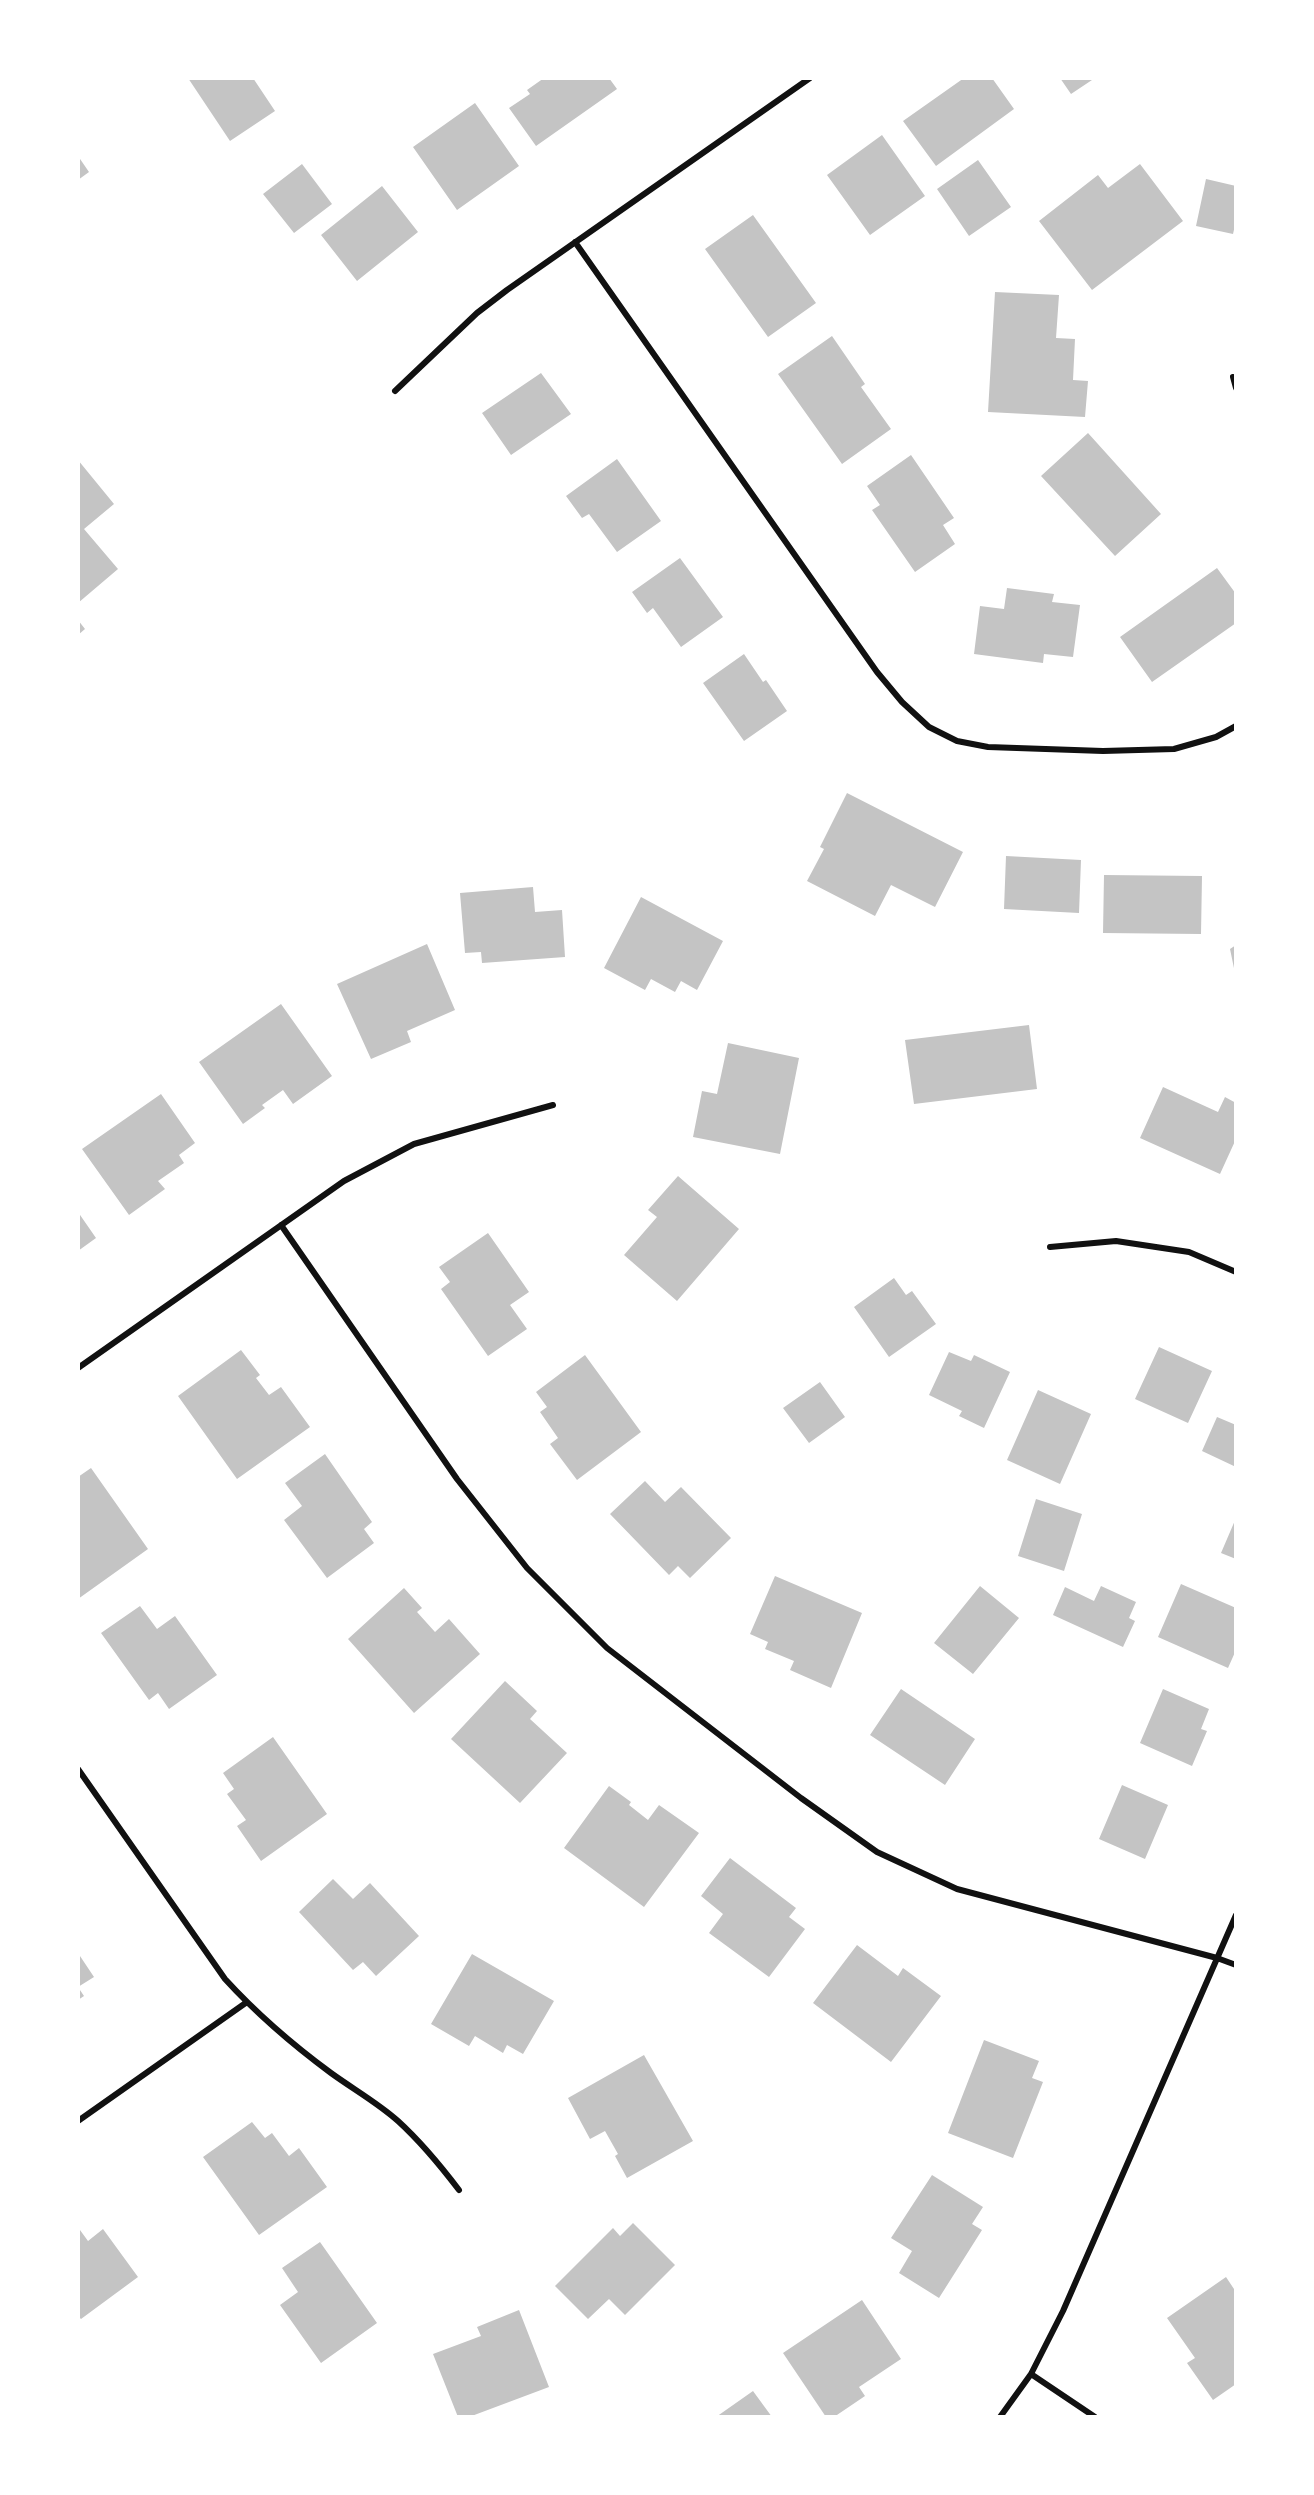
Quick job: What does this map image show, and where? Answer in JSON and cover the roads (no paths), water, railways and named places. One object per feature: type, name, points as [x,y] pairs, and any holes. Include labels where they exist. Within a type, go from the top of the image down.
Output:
[{"type":"street","points":[[396,391],[477,313],[810,78]]},
{"type":"street","points":[[575,242],[877,672],[902,702],[929,727],[957,741],[988,747],[1103,751],[1174,749],[1216,737],[1236,726]]},
{"type":"street","points":[[1233,377],[1236,388]]},
{"type":"street","points":[[78,1368],[345,1181],[414,1144],[553,1104]]},
{"type":"street","points":[[281,1225],[457,1479],[527,1568],[607,1648],[801,1798],[877,1852],[957,1889],[1236,1965]]},
{"type":"street","points":[[1050,1247],[1116,1241],[1189,1252],[1236,1272]]},
{"type":"street","points":[[78,1769],[205,1952],[247,2002],[329,2072],[396,2119],[431,2153],[459,2190]]},
{"type":"street","points":[[1000,2417],[1031,2374],[1063,2311],[1236,1915]]},
{"type":"street","points":[[78,2121],[247,2002]]},
{"type":"street","points":[[1031,2374],[1095,2417]]}]
